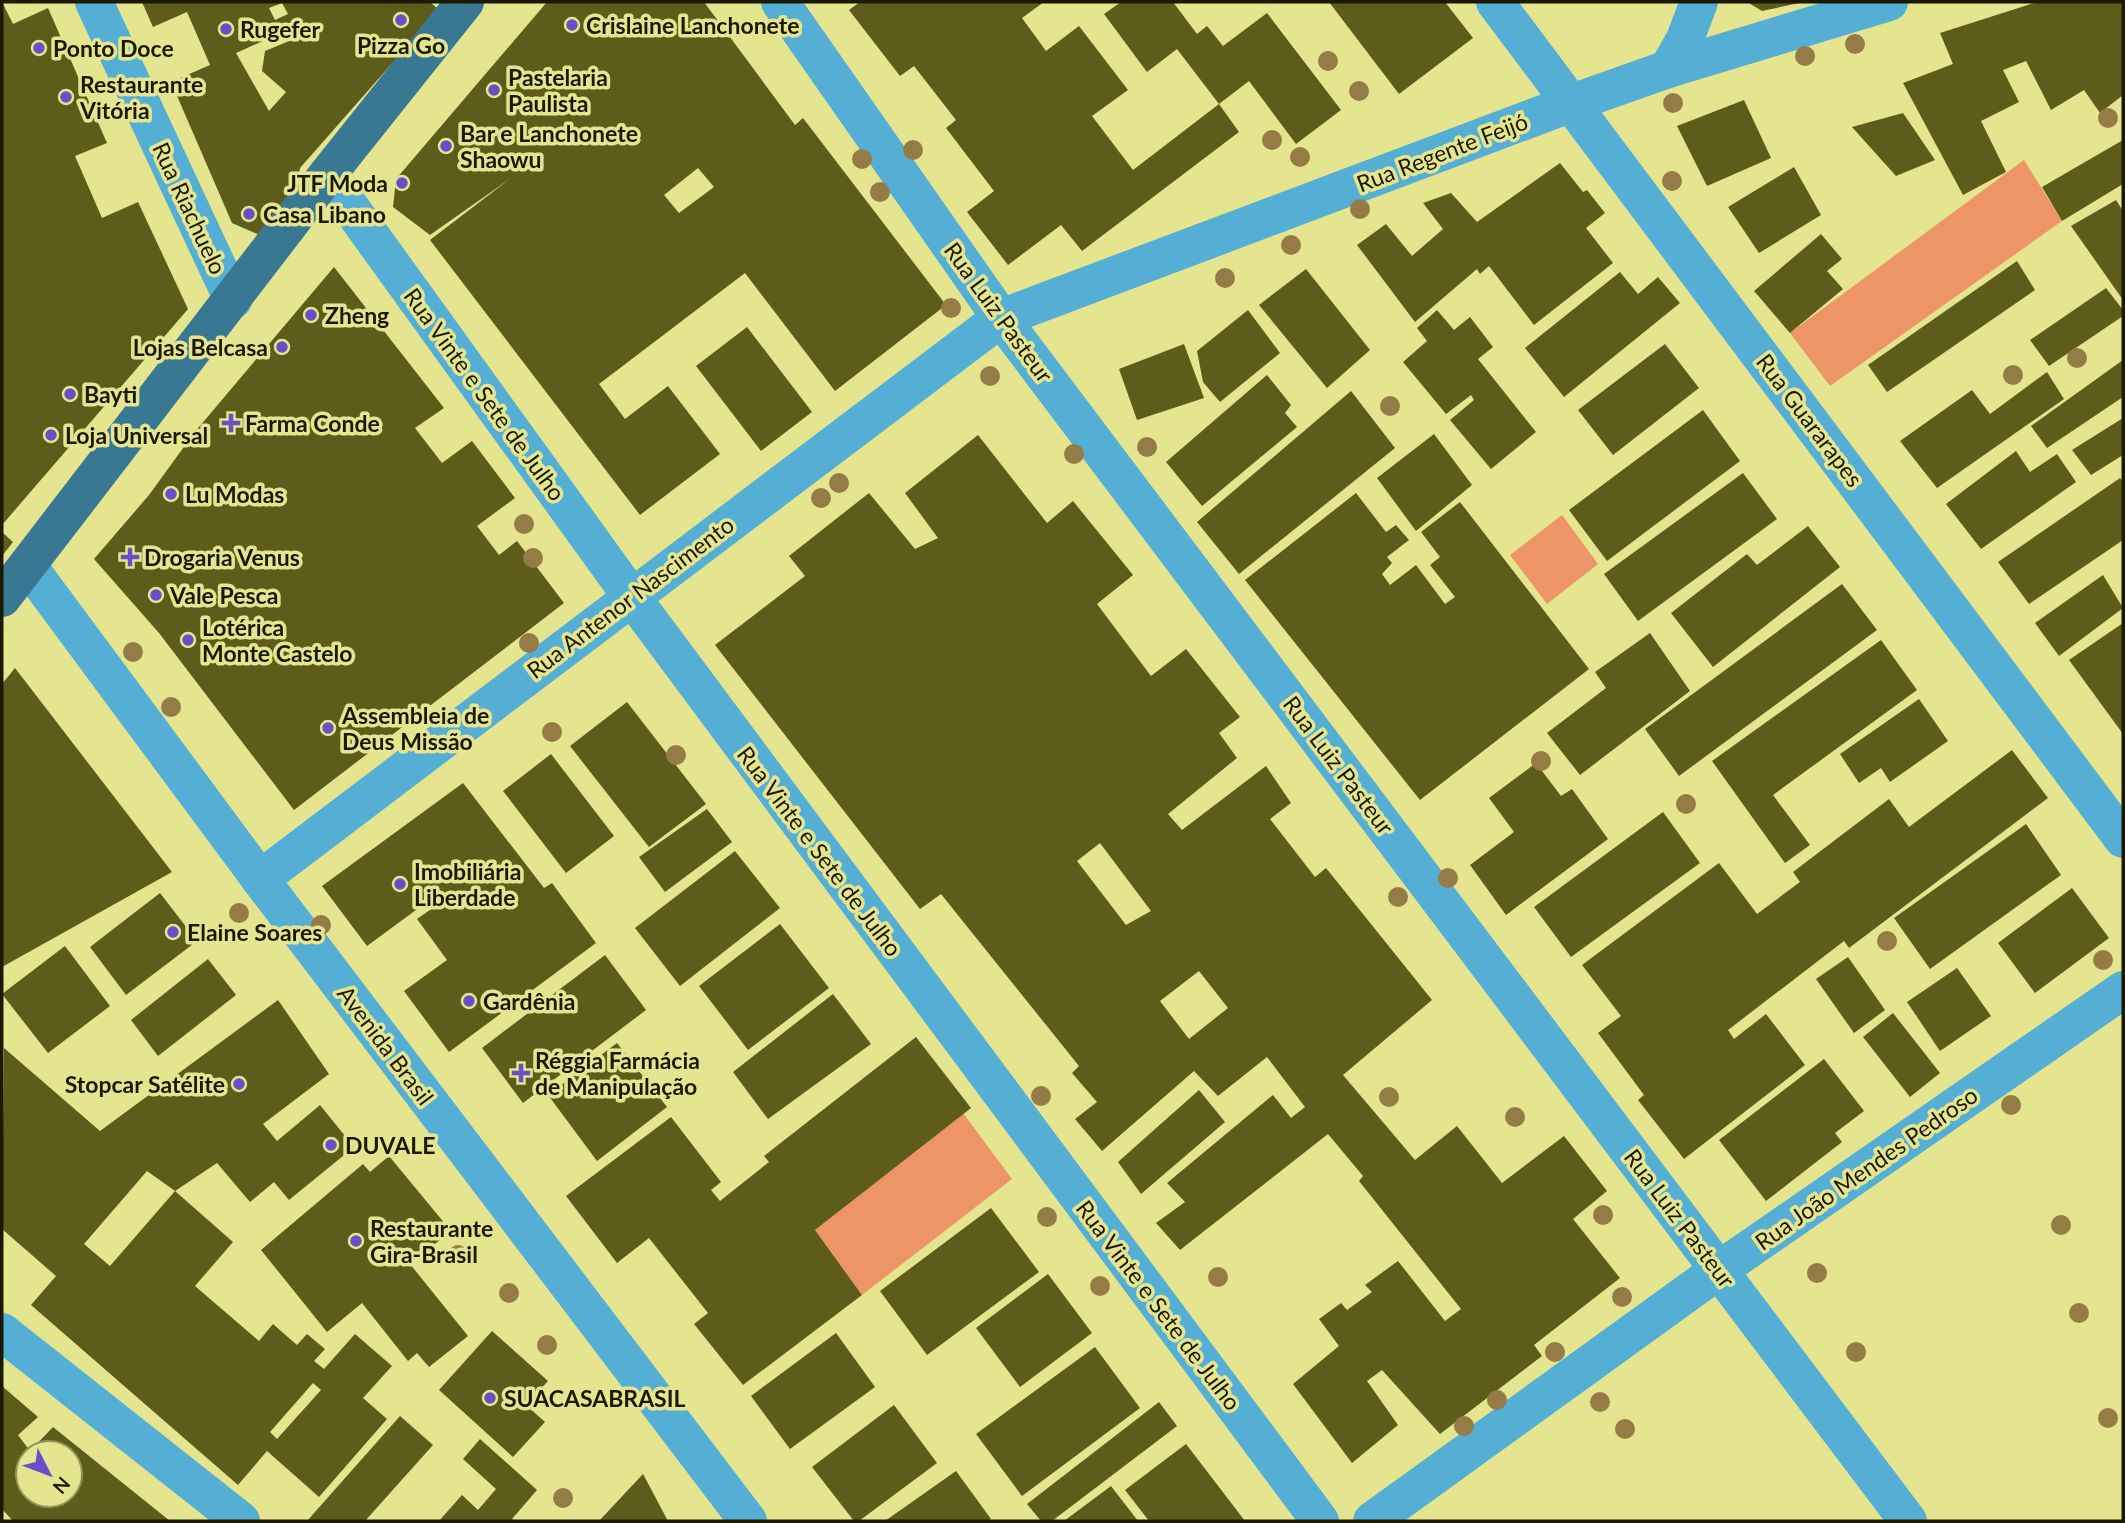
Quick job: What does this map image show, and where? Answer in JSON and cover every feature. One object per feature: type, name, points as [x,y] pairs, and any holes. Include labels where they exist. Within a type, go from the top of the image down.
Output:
[{"type":"main road","points":[[2,598],[327,175],[465,2]]},
{"type":"street","name":"Rua Riachuelo","points":[[94,2],[233,300]]},
{"type":"street","name":"Rua Luiz Pasteur","points":[[780,2],[1001,318],[1908,1521]]},
{"type":"street","name":"Rua Guararapes","points":[[1495,2],[2123,839]]},
{"type":"street","points":[[1668,69],[1685,39],[1699,2]]},
{"type":"street","name":"Rua Regente Feijó","points":[[1001,318],[1572,103],[1668,69],[1889,2]]},
{"type":"street","name":"Rua Vinte e Sete de Julho","points":[[327,175],[631,596],[1320,1521]]},
{"type":"street","name":"Rua Antenor Nascimento","points":[[260,879],[1001,318]]},
{"type":"street","name":"Avenida Brasil","points":[[28,566],[260,879],[748,1521]]},
{"type":"street","name":"Rua João Mendes Pedroso","points":[[1372,1521],[1719,1270],[2123,990]]},
{"type":"street","points":[[2,1332],[242,1521]]},
{"type":"shaded area","points":[[2024,160],[2062,221],[1830,386],[1790,333]]},
{"type":"shaded area","points":[[1562,515],[1598,564],[1547,604],[1510,555]]},
{"type":"shaded area","points":[[963,1113],[1012,1179],[862,1295],[815,1230]]},
{"type":"building","points":[[2,2],[13,24],[48,8],[107,143],[75,156],[102,218],[138,202],[188,309],[2,525]]},
{"type":"building","points":[[142,2],[430,2],[439,10],[300,168],[296,196],[262,236],[232,223],[171,82],[210,65],[187,12],[153,27]],"holes":[[[282,3],[288,14],[275,20],[269,8]],[[294,27],[294,39],[265,51],[262,71],[286,92],[269,111],[236,53]]]},
{"type":"building","points":[[547,2],[704,2],[795,125],[803,118],[946,305],[835,391],[745,273],[599,384],[625,419],[668,386],[720,454],[640,515],[430,240],[511,178],[430,235],[393,207],[396,179]],"holes":[[[698,168],[714,187],[679,213],[664,195]]]},
{"type":"building","points":[[860,2],[1044,2],[1022,18],[1046,51],[1079,26],[1128,90],[1092,116],[1133,170],[1219,104],[1239,132],[1082,251],[1061,225],[1008,265],[967,212],[994,191],[946,128],[956,120],[914,66],[900,76],[849,10]]},
{"type":"building","points":[[1121,2],[1173,2],[1197,34],[1207,26],[1223,46],[1267,13],[1341,110],[1296,144],[1249,81],[1219,104],[1177,49],[1147,72],[1104,14]]},
{"type":"building","points":[[1329,2],[1445,2],[1473,38],[1399,94]]},
{"type":"building","points":[[1747,2],[1804,2],[1762,11]]},
{"type":"building","points":[[2037,2],[2123,2],[2123,95],[2100,113],[2084,90],[2051,110],[2026,61],[2003,70],[2019,102],[1981,121],[2006,172],[1963,195],[1903,83],[1953,64],[1940,33]]},
{"type":"building","points":[[1744,100],[1771,158],[1707,186],[1677,126]]},
{"type":"building","points":[[1903,113],[1935,160],[1896,176],[1852,127]]},
{"type":"building","points":[[2123,140],[2123,184],[2062,221],[2042,187]]},
{"type":"building","points":[[1560,163],[1583,192],[1587,190],[1605,213],[1586,228],[1613,263],[1534,325],[1489,266],[1480,274],[1477,269],[1415,322],[1357,245],[1386,224],[1412,256],[1443,229],[1423,203],[1451,193],[1477,222]]},
{"type":"building","points":[[1794,167],[1821,215],[1759,253],[1728,207]]},
{"type":"building","points":[[2116,200],[2123,211],[2123,300],[2071,226]]},
{"type":"building","points":[[1821,234],[1842,259],[1827,271],[1843,289],[1790,333],[1754,291]]},
{"type":"building","points":[[2017,261],[2035,290],[1887,392],[1868,365]]},
{"type":"building","points":[[334,267],[444,408],[415,428],[442,463],[472,441],[515,498],[477,526],[499,555],[517,541],[564,603],[294,810],[159,633],[94,559],[149,495],[194,433]]},
{"type":"building","points":[[1306,269],[1370,350],[1327,388],[1259,305]]},
{"type":"building","points":[[1620,272],[1638,294],[1658,277],[1680,303],[1564,397],[1525,348]]},
{"type":"building","points":[[2106,288],[2123,310],[2123,316],[2049,366],[2030,340]]},
{"type":"building","points":[[1248,310],[1280,353],[1220,402],[1203,382],[1197,351]]},
{"type":"building","points":[[1437,310],[1454,330],[1470,317],[1493,347],[1478,359],[1536,432],[1491,469],[1450,420],[1474,400],[1471,395],[1446,414],[1403,362],[1427,341],[1417,328]]},
{"type":"building","points":[[747,327],[812,412],[761,451],[696,366]]},
{"type":"building","points":[[1184,344],[1204,398],[1137,420],[1119,369]]},
{"type":"building","points":[[1665,344],[1699,388],[1613,455],[1578,410]]},
{"type":"building","points":[[2123,360],[2123,397],[2047,448],[2031,426]]},
{"type":"building","points":[[2047,372],[2064,399],[1937,488],[1900,441],[1972,390],[1990,414]]},
{"type":"building","points":[[1267,375],[1291,405],[1285,413],[1297,427],[1202,506],[1166,462]]},
{"type":"building","points":[[1351,391],[1395,448],[1239,574],[1197,522]]},
{"type":"building","points":[[1703,410],[1740,461],[1607,561],[1569,510]]},
{"type":"building","points":[[2123,418],[2123,455],[2091,475],[2072,450]]},
{"type":"building","points":[[1434,434],[1472,485],[1416,531],[1377,478]]},
{"type":"building","points":[[978,435],[1047,523],[1073,501],[1133,575],[1097,604],[1151,676],[1186,649],[1240,717],[1219,733],[1237,758],[1168,814],[1182,830],[1266,766],[1291,803],[1270,819],[1315,877],[1326,868],[1432,1000],[1343,1075],[1415,1160],[1457,1126],[1502,1183],[1564,1136],[1607,1191],[1573,1219],[1620,1278],[1534,1345],[1542,1356],[1440,1434],[1382,1370],[1367,1381],[1398,1425],[1352,1463],[1293,1384],[1339,1346],[1319,1319],[1341,1303],[1347,1310],[1372,1292],[1365,1285],[1398,1261],[1445,1321],[1461,1309],[1359,1181],[1363,1176],[1328,1134],[1180,1250],[1156,1223],[1185,1202],[1167,1183],[1273,1095],[1291,1118],[1305,1107],[1267,1057],[1218,1096],[1194,1071],[1102,1151],[1075,1119],[1097,1102],[1072,1073],[1079,1066],[941,894],[920,909],[715,645],[805,576],[789,556],[869,493],[915,549],[938,538],[905,493]],"holes":[[[1100,843],[1151,911],[1126,925],[1077,861]],[[1199,971],[1228,1008],[1189,1039],[1160,1001]]]},
{"type":"building","points":[[2016,451],[2030,472],[2057,454],[2076,482],[1981,549],[1946,504]]},
{"type":"building","points":[[1743,473],[1777,519],[1638,621],[1604,574]]},
{"type":"building","points":[[2120,478],[2123,482],[2123,540],[2029,604],[1998,562]]},
{"type":"building","points":[[1356,493],[1386,532],[1396,525],[1409,540],[1387,557],[1392,563],[1382,574],[1390,585],[1416,565],[1445,604],[1455,597],[1430,565],[1440,557],[1421,532],[1460,502],[1589,669],[1420,800],[1245,580]]},
{"type":"building","points":[[1808,526],[1840,567],[1713,667],[1671,613],[1747,554],[1757,565]]},
{"type":"building","points":[[2,532],[13,542],[2,556]]},
{"type":"building","points":[[2103,575],[2123,608],[2059,656],[2035,623]]},
{"type":"building","points":[[1842,584],[1877,630],[1679,776],[1645,729]]},
{"type":"building","points":[[2123,623],[2123,734],[2069,660]]},
{"type":"building","points":[[1650,633],[1690,691],[1580,775],[1547,733],[1606,688],[1595,672]]},
{"type":"building","points":[[1881,640],[1917,690],[1773,795],[1810,845],[1785,863],[1712,761]]},
{"type":"building","points":[[15,668],[172,872],[2,967],[2,684]]},
{"type":"building","points":[[1919,699],[1948,741],[1890,782],[1881,768],[1859,783],[1840,754]]},
{"type":"building","points":[[627,702],[706,804],[649,847],[570,746]]},
{"type":"building","points":[[2012,750],[2048,798],[1849,948],[1844,941],[1728,1030],[1734,1039],[1766,1014],[1805,1065],[1684,1159],[1638,1100],[1644,1095],[1598,1033],[1621,1016],[1582,965],[1719,863],[1757,914],[1800,882],[1793,872],[1889,799],[1909,827]]},
{"type":"building","points":[[551,754],[614,836],[566,873],[503,791]]},
{"type":"building","points":[[1536,763],[1561,796],[1572,789],[1608,839],[1506,915],[1470,865],[1514,832],[1489,798]]},
{"type":"building","points":[[463,783],[544,888],[552,883],[596,943],[449,1052],[404,991],[447,960],[417,919],[440,903],[435,896],[367,946],[322,886]]},
{"type":"building","points":[[707,809],[732,842],[665,892],[639,857]]},
{"type":"building","points":[[1663,812],[1700,863],[1571,957],[1534,907]]},
{"type":"building","points":[[2026,824],[2061,875],[1930,969],[1894,918]]},
{"type":"building","points":[[735,851],[780,908],[680,986],[635,928]]},
{"type":"building","points":[[2072,888],[2109,938],[2035,993],[1998,943]]},
{"type":"building","points":[[160,893],[197,941],[126,995],[90,947]]},
{"type":"building","points":[[780,924],[829,988],[748,1050],[699,986]]},
{"type":"building","points":[[65,946],[110,1006],[48,1053],[2,994]]},
{"type":"building","points":[[605,955],[646,1010],[523,1103],[482,1048]]},
{"type":"building","points":[[1848,957],[1885,1010],[1854,1033],[1816,979]]},
{"type":"building","points":[[208,959],[236,995],[158,1056],[131,1020]]},
{"type":"building","points":[[1957,968],[1991,1016],[1940,1051],[1907,1002]]},
{"type":"building","points":[[833,994],[871,1044],[768,1119],[733,1072]]},
{"type":"building","points":[[278,1000],[329,1074],[263,1124],[277,1141],[320,1105],[354,1147],[289,1200],[274,1182],[250,1202],[217,1163],[175,1191],[233,1242],[195,1286],[259,1341],[273,1324],[297,1345],[307,1334],[325,1349],[314,1361],[324,1369],[355,1334],[392,1366],[363,1398],[387,1419],[319,1497],[267,1451],[238,1485],[31,1305],[56,1276],[2,1229],[4,1048],[100,1131]],"holes":[[[147,1171],[175,1191],[110,1266],[84,1244]],[[313,1383],[321,1390],[277,1439],[270,1432]]]},
{"type":"building","points":[[1893,1013],[1940,1073],[1910,1097],[1863,1037]]},
{"type":"building","points":[[916,1037],[971,1108],[815,1230],[862,1295],[743,1385],[694,1324],[708,1313],[649,1238],[617,1263],[566,1196],[671,1117],[721,1182],[711,1190],[720,1201],[769,1162],[764,1156]]},
{"type":"building","points":[[617,1043],[667,1107],[597,1161],[548,1095]]},
{"type":"building","points":[[1824,1059],[1864,1111],[1835,1133],[1842,1142],[1766,1201],[1719,1140]]},
{"type":"building","points":[[1199,1090],[1225,1122],[1141,1194],[1118,1162]]},
{"type":"building","name":"Restaurante Gira-Brasil","points":[[389,1156],[451,1231],[410,1264],[468,1336],[429,1367],[417,1353],[408,1361],[362,1303],[327,1332],[261,1250],[363,1164],[370,1172]]},
{"type":"building","points":[[991,1208],[1039,1272],[927,1355],[880,1291]]},
{"type":"building","points":[[1048,1274],[1092,1333],[1020,1387],[976,1328]]},
{"type":"building","name":"SUACASABRASIL","points":[[492,1331],[548,1381],[526,1405],[545,1422],[513,1457],[439,1390]]},
{"type":"building","points":[[836,1333],[875,1387],[790,1449],[751,1396]]},
{"type":"building","points":[[1095,1347],[1140,1408],[1022,1496],[976,1434]]},
{"type":"building","points":[[2,1386],[38,1417],[18,1435],[21,1439],[14,1439],[14,1509],[84,1509],[84,1452],[170,1521],[13,1521],[2,1509]]},
{"type":"building","points":[[1159,1402],[1177,1426],[1052,1521],[1041,1521],[1027,1504]]},
{"type":"building","points":[[894,1405],[937,1463],[859,1521],[854,1521],[812,1467]]},
{"type":"building","points":[[400,1416],[433,1445],[365,1521],[307,1521]]},
{"type":"building","points":[[53,1427],[68,1439],[42,1439]]},
{"type":"building","points":[[480,1439],[537,1490],[512,1519],[515,1521],[439,1521],[462,1495],[478,1510],[496,1489],[463,1459]]},
{"type":"building","points":[[1186,1444],[1245,1521],[1149,1521],[1125,1490]]},
{"type":"building","points":[[956,1471],[991,1519],[885,1521]]},
{"type":"building","points":[[643,1474],[668,1521],[599,1521]]},
{"type":"building","points":[[1111,1486],[1138,1521],[1064,1521]]},
{"type":"place","name":"Pizza Go","points":[[401,20]]},
{"type":"place","name":"Crislaine Lanchonete","points":[[572,25]]},
{"type":"place","name":"Rugefer","points":[[226,29]]},
{"type":"place","name":"Ponto Doce","points":[[39,48]]},
{"type":"place","name":"Pastelaria Paulista","points":[[494,90]]},
{"type":"place","name":"Restaurante Vitória","points":[[66,97]]},
{"type":"place","name":"Bar e Lanchonete Shaowu","points":[[446,146]]},
{"type":"place","name":"JTF Moda","points":[[402,183]]},
{"type":"place","name":"Casa Libano","points":[[249,214]]},
{"type":"place","name":"Zheng","points":[[311,315]]},
{"type":"place","name":"Lojas Belcasa","points":[[282,347]]},
{"type":"place","name":"Bayti","points":[[70,394]]},
{"type":"place","name":"Farma Conde","points":[[231,423]]},
{"type":"place","name":"Loja Universal","points":[[51,435]]},
{"type":"place","name":"Lu Modas","points":[[171,494]]},
{"type":"place","name":"Drogaria Venus","points":[[130,557]]},
{"type":"place","name":"Vale Pesca","points":[[156,595]]},
{"type":"place","name":"Lotérica Monte Castelo","points":[[188,640]]},
{"type":"place","name":"Assembleia de Deus Missão","points":[[328,728]]},
{"type":"place","name":"Imobiliária Liberdade","points":[[400,884]]},
{"type":"place","name":"Elaine Soares","points":[[173,932]]},
{"type":"place","name":"Gardênia","points":[[469,1001]]},
{"type":"place","name":"Réggia Farmácia de Manipulação","points":[[521,1073]]},
{"type":"place","name":"Stopcar Satélite","points":[[239,1084]]},
{"type":"place","name":"DUVALE","points":[[331,1145]]},
{"type":"place","name":"Restaurante Gira-Brasil","points":[[356,1241]]},
{"type":"place","name":"SUACASABRASIL","points":[[490,1398]]}]
